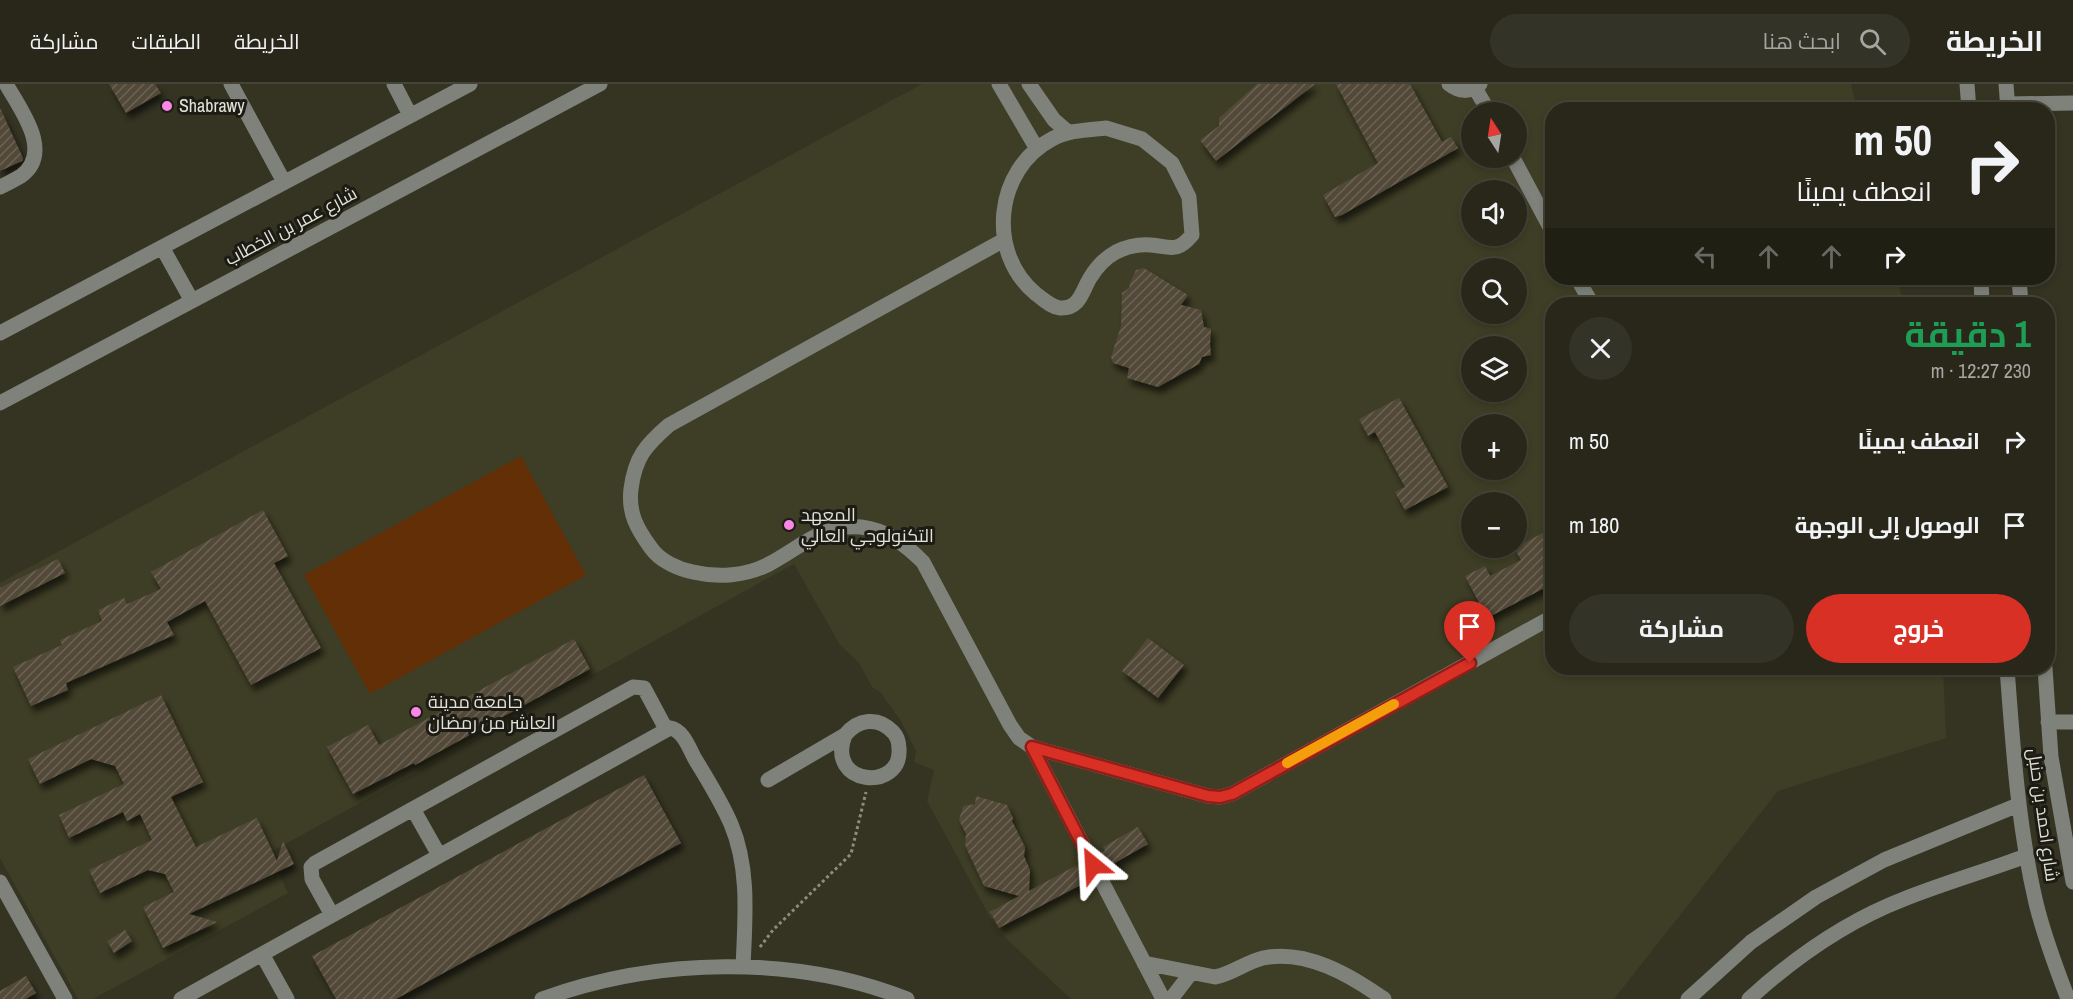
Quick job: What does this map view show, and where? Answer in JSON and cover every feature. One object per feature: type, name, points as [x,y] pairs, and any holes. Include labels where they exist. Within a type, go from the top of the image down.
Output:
[{"type":"street","points":[[231,84],[284,182]]},
{"type":"street","points":[[393,84],[410,116]]},
{"type":"street","points":[[0,333],[470,84]]},
{"type":"street","name":"شارع عمر بن الخطاب","points":[[0,403],[600,84]]},
{"type":"street","points":[[999,84],[1037,149]]},
{"type":"street","points":[[1449,84],[1459,90],[1478,86],[1485,102]]},
{"type":"street","points":[[1967,84],[1968,102]]},
{"type":"street","points":[[2006,84],[2008,102]]},
{"type":"street","points":[[1032,85],[1054,120],[1068,132]]},
{"type":"street","points":[[0,187],[21,176],[29,167],[34,156],[35,145],[32,134],[6,93]]},
{"type":"street","points":[[2055,104],[2073,103]]},
{"type":"street","points":[[1106,128],[1142,139],[1165,157],[1172,163],[1189,197],[1192,235],[1177,248],[1168,249],[1150,245],[1131,246],[1114,253],[1100,264],[1089,279],[1083,296],[1072,305],[1059,308],[1047,303],[1027,286],[1012,265],[1004,240],[1004,206],[1015,175],[1037,149],[1068,132],[1106,128]]},
{"type":"street","points":[[1518,168],[1545,218]]},
{"type":"street","points":[[1004,240],[669,425],[647,444],[633,471],[630,500],[637,529],[655,554],[680,570],[709,576],[739,574],[768,565],[813,536],[837,528],[861,527],[885,533],[906,545],[923,562],[1019,738],[1032,747],[1208,796],[1220,797],[1232,794],[1545,621]]},
{"type":"street","points":[[162,247],[192,301]]},
{"type":"street","name":"شارع احمد بن حنبل","points":[[2008,675],[2018,805],[2026,856],[2045,934],[2068,999]]},
{"type":"street","name":"شارع احمد بن حنبل","points":[[2045,675],[2051,757],[2073,882]]},
{"type":"street","points":[[332,915],[312,879],[311,867],[315,863],[633,687],[644,688],[666,729]]},
{"type":"street","points":[[864,721],[886,724],[899,742],[900,752],[892,770],[883,776],[870,779],[859,777],[850,771],[844,763],[842,754],[845,735],[851,727],[864,721]]},
{"type":"street","points":[[2048,722],[2073,722]]},
{"type":"street","points":[[181,999],[666,729],[674,728],[680,733],[714,791],[731,825],[742,861],[745,900],[743,967]]},
{"type":"street","points":[[768,780],[845,735]]},
{"type":"street","points":[[1032,747],[1163,999]]},
{"type":"street","points":[[1688,999],[1752,942],[1816,897],[1884,860],[2018,805]]},
{"type":"street","points":[[413,809],[440,855]]},
{"type":"street","points":[[1749,999],[1778,973],[1838,932],[1902,899],[2026,856]]},
{"type":"street","points":[[0,882],[65,999]]},
{"type":"street","points":[[262,954],[287,999]]},
{"type":"street","points":[[1144,963],[1215,977],[1260,959],[1296,957],[1349,976],[1384,999]]},
{"type":"street","points":[[542,999],[623,976],[680,968],[743,967],[813,974],[889,992],[907,999]]},
{"type":"street","points":[[1171,999],[1191,973]]},
{"type":"path","points":[[743,967],[774,930],[851,854],[870,779]]},
{"type":"shaded area","name":"المعهد التكنولوجي العالي","points":[[922,84],[1851,84],[1855,102],[1545,102],[1545,285],[1899,285],[1902,297],[1545,297],[1545,675],[1943,675],[1946,738],[1778,791],[1614,999],[1071,999],[997,930],[927,801],[934,770],[914,762],[916,751],[901,721],[880,692],[872,687],[859,663],[840,645],[794,564],[269,853],[288,893],[93,999],[78,999],[0,858],[0,583]]},
{"type":"shaded area","points":[[521,456],[586,575],[370,694],[304,575]]},
{"type":"building","points":[[109,84],[155,84],[161,93],[126,113]]},
{"type":"building","points":[[1257,84],[1315,84],[1216,161],[1200,140],[1219,126],[1219,118]]},
{"type":"building","points":[[1336,84],[1410,84],[1442,142],[1451,137],[1458,148],[1335,217],[1323,195],[1378,163]]},
{"type":"building","points":[[0,108],[23,158],[22,161],[0,171]]},
{"type":"building","points":[[1144,268],[1188,295],[1181,305],[1201,310],[1204,327],[1211,329],[1211,355],[1202,357],[1199,364],[1158,387],[1127,378],[1129,368],[1113,363],[1111,357],[1121,326],[1122,293],[1129,288],[1136,270]]},
{"type":"building","points":[[1399,398],[1448,487],[1405,510],[1395,492],[1405,487],[1375,432],[1368,436],[1359,419]]},
{"type":"building","points":[[263,510],[288,556],[274,563],[321,648],[251,685],[205,601],[167,622],[174,635],[66,683],[68,690],[31,706],[13,667],[62,645],[60,640],[102,621],[98,610],[124,598],[127,604],[161,589],[151,572]]},
{"type":"building","points":[[1543,533],[1545,537],[1545,588],[1487,618],[1465,576],[1485,566],[1490,576],[1521,560],[1520,558],[1527,558],[1527,541]]},
{"type":"building","points":[[58,559],[65,573],[0,606],[0,588]]},
{"type":"building","points":[[1148,638],[1184,665],[1158,698],[1122,671]]},
{"type":"building","points":[[574,639],[590,669],[415,765],[414,763],[353,794],[327,747],[368,725],[379,745]]},
{"type":"building","points":[[161,695],[203,782],[171,797],[196,847],[257,818],[277,861],[283,841],[294,864],[189,914],[217,922],[163,948],[143,907],[174,892],[165,874],[148,870],[100,893],[89,870],[152,840],[140,814],[127,821],[123,812],[69,838],[59,815],[124,784],[115,766],[91,759],[40,784],[28,759]]},
{"type":"building","points":[[644,775],[681,843],[396,999],[336,999],[312,956]]},
{"type":"building","points":[[976,796],[1007,805],[1025,847],[1024,856],[1030,870],[1029,891],[1081,863],[1090,880],[999,928],[990,912],[1019,896],[984,886],[965,845],[966,834],[959,820],[963,806],[975,804]]},
{"type":"building","points":[[1138,827],[1148,844],[1106,868],[1099,854],[1105,851],[1103,847]]},
{"type":"building","points":[[125,930],[132,941],[114,953],[107,941]]},
{"type":"building","points":[[26,976],[36,993],[26,999],[0,999],[0,991]]},
{"type":"slow traffic","points":[[1287,763],[1394,704]]},
{"type":"place","name":"Shabrawy","points":[[167,106]]},
{"type":"place","name":"المعهد التكنولوجي العالي","points":[[789,525]]},
{"type":"place","name":"جامعة مدينة العاشر من رمضان","points":[[416,712]]},
{"type":"route","points":[[1093,865],[1032,747],[1208,796],[1220,797],[1232,794],[1470,663]]}]
